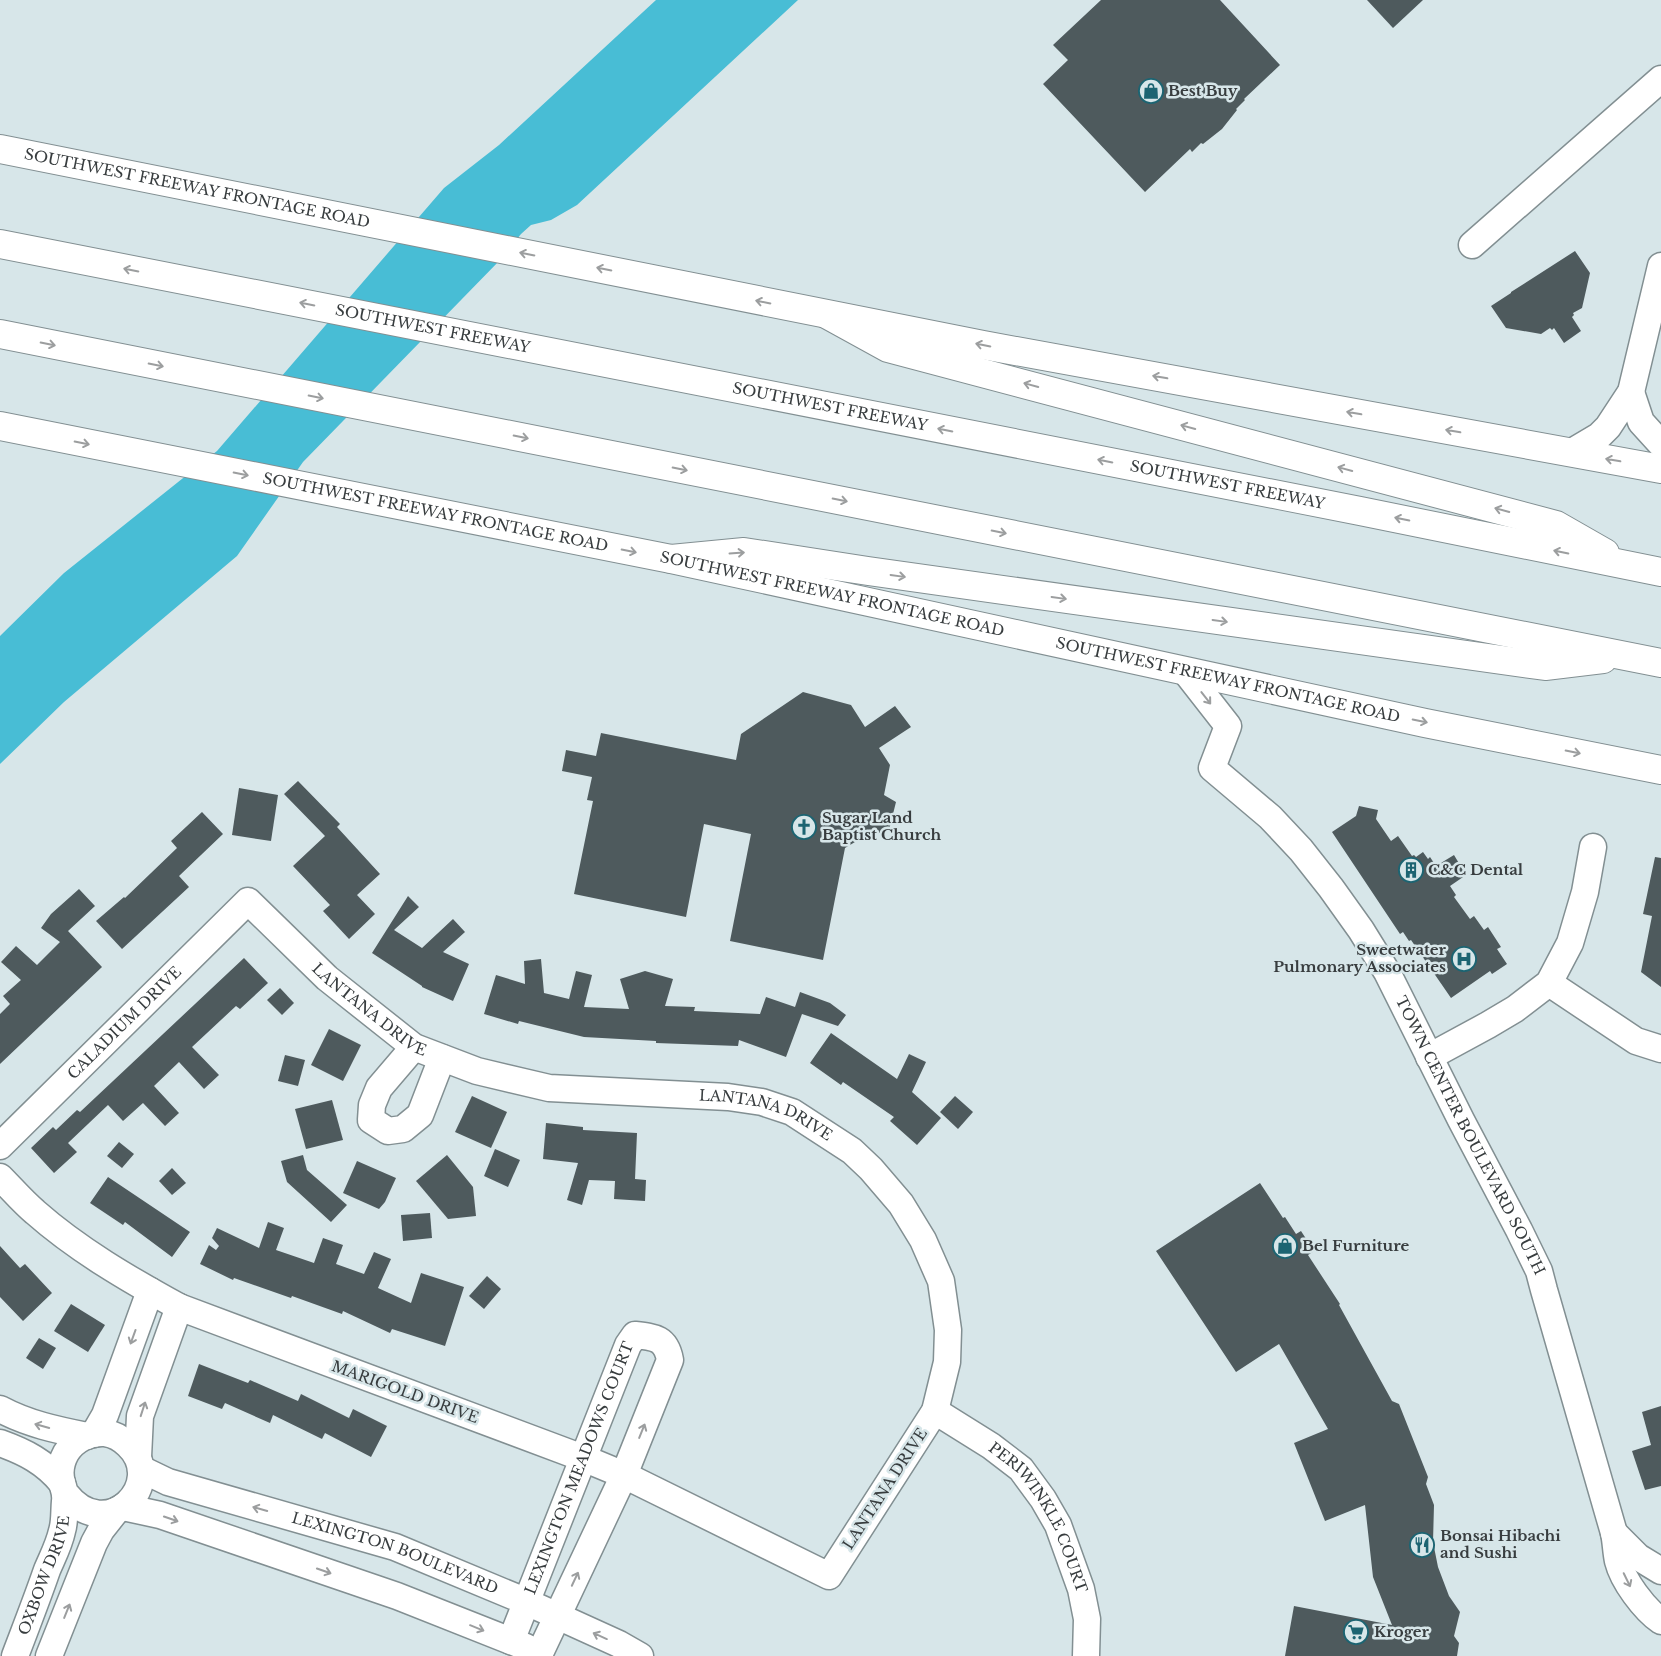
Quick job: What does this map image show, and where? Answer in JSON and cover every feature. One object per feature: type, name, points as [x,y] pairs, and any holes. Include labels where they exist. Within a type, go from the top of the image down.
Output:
[{"type":"main road","name":"SOUTHWEST FREEWAY FRONTAGE ROAD","points":[[0,149],[993,347],[1661,469]]},
{"type":"main road","name":"SOUTHWEST FREEWAY","points":[[0,244],[1340,507],[1661,572]]},
{"type":"main road","points":[[828,314],[888,348],[1556,525],[1626,565]]},
{"type":"main road","points":[[0,334],[1661,662]]},
{"type":"main road","name":"SOUTHWEST FREEWAY FRONTAGE ROAD","points":[[0,426],[671,559],[1185,671],[1661,770]]},
{"type":"main road","points":[[671,559],[744,552],[1546,666],[1628,656]]},
{"type":"street","points":[[1472,245],[1661,79]]},
{"type":"street","points":[[1572,452],[1599,436],[1608,427],[1631,392],[1661,266]]},
{"type":"street","points":[[1631,392],[1641,422],[1661,444]]},
{"type":"street","name":"TOWN CENTER BOULEVARD SOUTH","points":[[1185,671],[1228,726],[1212,768],[1270,817],[1301,850],[1361,930],[1387,972],[1519,1230],[1538,1271],[1614,1533],[1618,1562],[1631,1588],[1652,1615],[1661,1621]]},
{"type":"street","points":[[1429,1057],[1495,1021],[1549,983],[1570,943],[1585,892],[1593,847]]},
{"type":"street","name":"LANTANA DRIVE","points":[[248,901],[327,978],[414,1047],[477,1071],[548,1088],[728,1097],[762,1102],[792,1112],[852,1151],[871,1169],[901,1204],[923,1240],[940,1281],[948,1330],[947,1362],[935,1411],[829,1576]]},
{"type":"street","name":"CALADIUM DRIVE","points":[[0,1146],[248,901]]},
{"type":"street","points":[[1549,983],[1636,1041],[1661,1049]]},
{"type":"street","points":[[414,1047],[379,1088],[372,1105],[371,1120],[388,1131],[403,1129],[420,1115],[442,1058]]},
{"type":"street","name":"MARIGOLD DRIVE","points":[[0,1177],[36,1212],[78,1246],[179,1307],[583,1458],[624,1475],[829,1576]]},
{"type":"street","points":[[64,1488],[62,1464],[66,1454],[78,1440],[91,1435],[105,1415],[150,1291]]},
{"type":"street","points":[[49,1656],[94,1543],[101,1530],[131,1500],[137,1490],[140,1480],[140,1416],[179,1307]]},
{"type":"street","name":"LEXINGTON MEADOWS COURT","points":[[511,1641],[628,1344],[635,1335],[656,1338],[668,1348],[670,1360],[624,1475],[557,1616],[541,1655]]},
{"type":"street","points":[[0,1410],[46,1428],[91,1435],[105,1434],[115,1436],[132,1448],[139,1463]]},
{"type":"street","name":"PERIWINKLE COURT","points":[[935,1411],[991,1446],[1021,1469],[1043,1498],[1058,1524],[1081,1589],[1087,1619],[1086,1656]]},
{"type":"street","points":[[0,1443],[24,1452],[43,1464],[64,1488],[72,1501],[88,1511],[97,1514],[120,1509],[160,1515],[398,1596],[541,1655]]},
{"type":"street","name":"LEXINGTON BOULEVARD","points":[[139,1463],[168,1482],[395,1547],[526,1602],[619,1644],[640,1656]]},
{"type":"street","name":"OXBOW DRIVE","points":[[15,1656],[63,1530],[64,1488]]},
{"type":"street","name":"TOWN CENTER BOULEVARD SOUTH","points":[[1614,1533],[1638,1557],[1661,1571]]},
{"type":"water","points":[[656,0],[798,0],[577,205],[551,220],[531,225],[521,234],[501,259],[303,462],[237,556],[64,702],[0,764],[0,636],[64,573],[217,451],[444,188],[499,145]]},
{"type":"building","name":"Best Buy","points":[[1101,0],[1220,0],[1280,65],[1244,99],[1222,129],[1203,144],[1201,143],[1192,152],[1190,149],[1145,192],[1043,84],[1068,60],[1053,45]]},
{"type":"building","points":[[1367,0],[1423,0],[1393,28]]},
{"type":"building","points":[[1575,251],[1590,273],[1582,308],[1573,313],[1572,317],[1581,331],[1564,343],[1554,328],[1552,330],[1550,328],[1541,334],[1506,328],[1491,306]]},
{"type":"building","name":"Sugar Land Baptist Church","points":[[803,692],[851,705],[865,727],[895,706],[911,727],[879,748],[890,765],[884,795],[896,802],[889,830],[860,839],[845,848],[823,960],[730,941],[751,834],[704,824],[686,917],[574,894],[593,801],[587,800],[592,777],[562,771],[566,750],[596,756],[601,733],[736,760],[741,734]]},
{"type":"building","points":[[298,781],[340,824],[337,827],[380,874],[357,895],[375,914],[349,939],[323,911],[330,905],[293,866],[325,836],[284,794]]},
{"type":"building","points":[[239,788],[278,795],[271,841],[232,835]]},
{"type":"building","name":"C&C Dental","points":[[1359,806],[1378,810],[1376,819],[1391,841],[1398,836],[1412,856],[1416,857],[1423,852],[1428,859],[1430,857],[1436,866],[1454,855],[1466,875],[1450,886],[1456,895],[1454,897],[1470,919],[1474,916],[1484,930],[1488,927],[1501,947],[1497,949],[1507,964],[1492,974],[1490,971],[1451,998],[1411,940],[1409,941],[1403,932],[1400,934],[1332,832],[1356,816]]},
{"type":"building","points":[[202,812],[223,834],[179,876],[189,887],[122,949],[96,921],[125,898],[177,848],[171,841]]},
{"type":"building","points":[[1655,857],[1661,858],[1661,987],[1641,972],[1652,916],[1643,914]]},
{"type":"building","points":[[79,889],[95,906],[68,931],[102,967],[0,1064],[0,1014],[10,1004],[3,996],[21,980],[1,962],[16,946],[37,965],[60,942],[41,928],[51,914]]},
{"type":"building","points":[[408,896],[419,907],[394,930],[422,948],[453,919],[465,932],[443,952],[469,964],[453,1001],[422,987],[372,953]]},
{"type":"building","points":[[244,958],[268,983],[240,1009],[236,1006],[192,1047],[219,1075],[204,1089],[179,1062],[154,1086],[179,1113],[165,1126],[143,1103],[123,1121],[108,1105],[68,1143],[77,1152],[54,1173],[31,1148],[53,1127],[56,1130],[77,1110],[80,1112]]},
{"type":"building","points":[[541,959],[544,993],[569,999],[576,971],[592,975],[584,1007],[629,1009],[620,979],[645,971],[673,979],[665,1006],[695,1007],[694,1011],[760,1014],[766,997],[795,1007],[800,992],[830,1003],[846,1015],[838,1026],[802,1014],[786,1057],[739,1040],[738,1046],[656,1043],[656,1041],[584,1037],[519,1021],[518,1024],[484,1014],[496,975],[525,984],[524,961]]},
{"type":"building","points":[[280,988],[294,1003],[282,1015],[267,1000]]},
{"type":"building","points":[[329,1029],[361,1045],[343,1081],[311,1065]]},
{"type":"building","points":[[831,1033],[897,1079],[909,1054],[926,1062],[912,1092],[941,1118],[917,1145],[890,1121],[894,1117],[843,1082],[841,1085],[810,1063]]},
{"type":"building","points":[[285,1055],[305,1060],[298,1086],[278,1081]]},
{"type":"building","points":[[472,1096],[507,1112],[491,1148],[455,1132]]},
{"type":"building","points":[[955,1096],[973,1112],[958,1129],[940,1112]]},
{"type":"building","points":[[332,1100],[343,1140],[306,1149],[295,1109]]},
{"type":"building","points":[[546,1123],[583,1127],[583,1130],[637,1133],[635,1179],[646,1180],[645,1201],[614,1199],[615,1181],[589,1180],[582,1205],[567,1200],[578,1163],[543,1159]]},
{"type":"building","points":[[119,1142],[134,1154],[122,1168],[107,1156]]},
{"type":"building","points":[[495,1149],[520,1160],[508,1187],[484,1176]]},
{"type":"building","points":[[303,1155],[307,1170],[347,1205],[331,1222],[287,1182],[281,1161]]},
{"type":"building","points":[[447,1155],[473,1187],[476,1216],[448,1219],[416,1181]]},
{"type":"building","points":[[357,1161],[396,1178],[385,1202],[379,1209],[343,1193]]},
{"type":"building","points":[[172,1168],[186,1183],[172,1195],[159,1181]]},
{"type":"building","points":[[108,1177],[190,1232],[172,1257],[125,1222],[123,1225],[90,1203]]},
{"type":"building","points":[[1260,1183],[1283,1218],[1285,1217],[1296,1234],[1301,1231],[1314,1251],[1308,1255],[1340,1304],[1392,1401],[1399,1404],[1428,1477],[1426,1484],[1434,1505],[1433,1542],[1438,1567],[1449,1596],[1460,1612],[1454,1636],[1459,1643],[1457,1656],[1285,1656],[1294,1606],[1392,1625],[1373,1577],[1365,1505],[1325,1521],[1294,1443],[1328,1429],[1279,1344],[1236,1372],[1156,1251]]},
{"type":"building","points":[[430,1213],[432,1238],[403,1241],[401,1215]]},
{"type":"building","points":[[268,1222],[284,1228],[276,1250],[314,1263],[323,1238],[343,1245],[336,1264],[364,1274],[374,1252],[391,1259],[378,1288],[411,1303],[421,1273],[464,1287],[445,1346],[392,1329],[390,1333],[343,1311],[342,1314],[292,1296],[291,1298],[234,1278],[233,1280],[200,1264],[209,1245],[216,1250],[219,1246],[212,1238],[217,1228],[259,1248]]},
{"type":"building","points":[[0,1246],[20,1268],[25,1264],[52,1293],[23,1321],[0,1297]]},
{"type":"building","points":[[487,1276],[501,1289],[484,1309],[469,1296]]},
{"type":"building","points":[[71,1304],[105,1325],[88,1352],[54,1331]]},
{"type":"building","points":[[39,1338],[56,1348],[43,1369],[26,1358]]},
{"type":"building","points":[[199,1364],[248,1383],[250,1380],[298,1401],[301,1394],[349,1418],[353,1409],[387,1426],[371,1457],[325,1433],[322,1439],[273,1415],[270,1423],[225,1403],[222,1409],[188,1396]]},
{"type":"building","points":[[1661,1406],[1661,1486],[1645,1490],[1632,1451],[1651,1445],[1642,1412]]},
{"type":"place","name":"Best Buy","points":[[1151,91]]},
{"type":"place","name":"Sugar Land Baptist Church","points":[[804,827]]},
{"type":"place","name":"C&C Dental","points":[[1411,870]]},
{"type":"place","name":"Sweetwater Pulmonary Associates","points":[[1464,959]]},
{"type":"place","name":"Bel Furniture","points":[[1285,1246]]},
{"type":"place","name":"Bonsai Hibachi and Sushi","points":[[1422,1545]]},
{"type":"place","name":"Kroger","points":[[1356,1632]]}]
